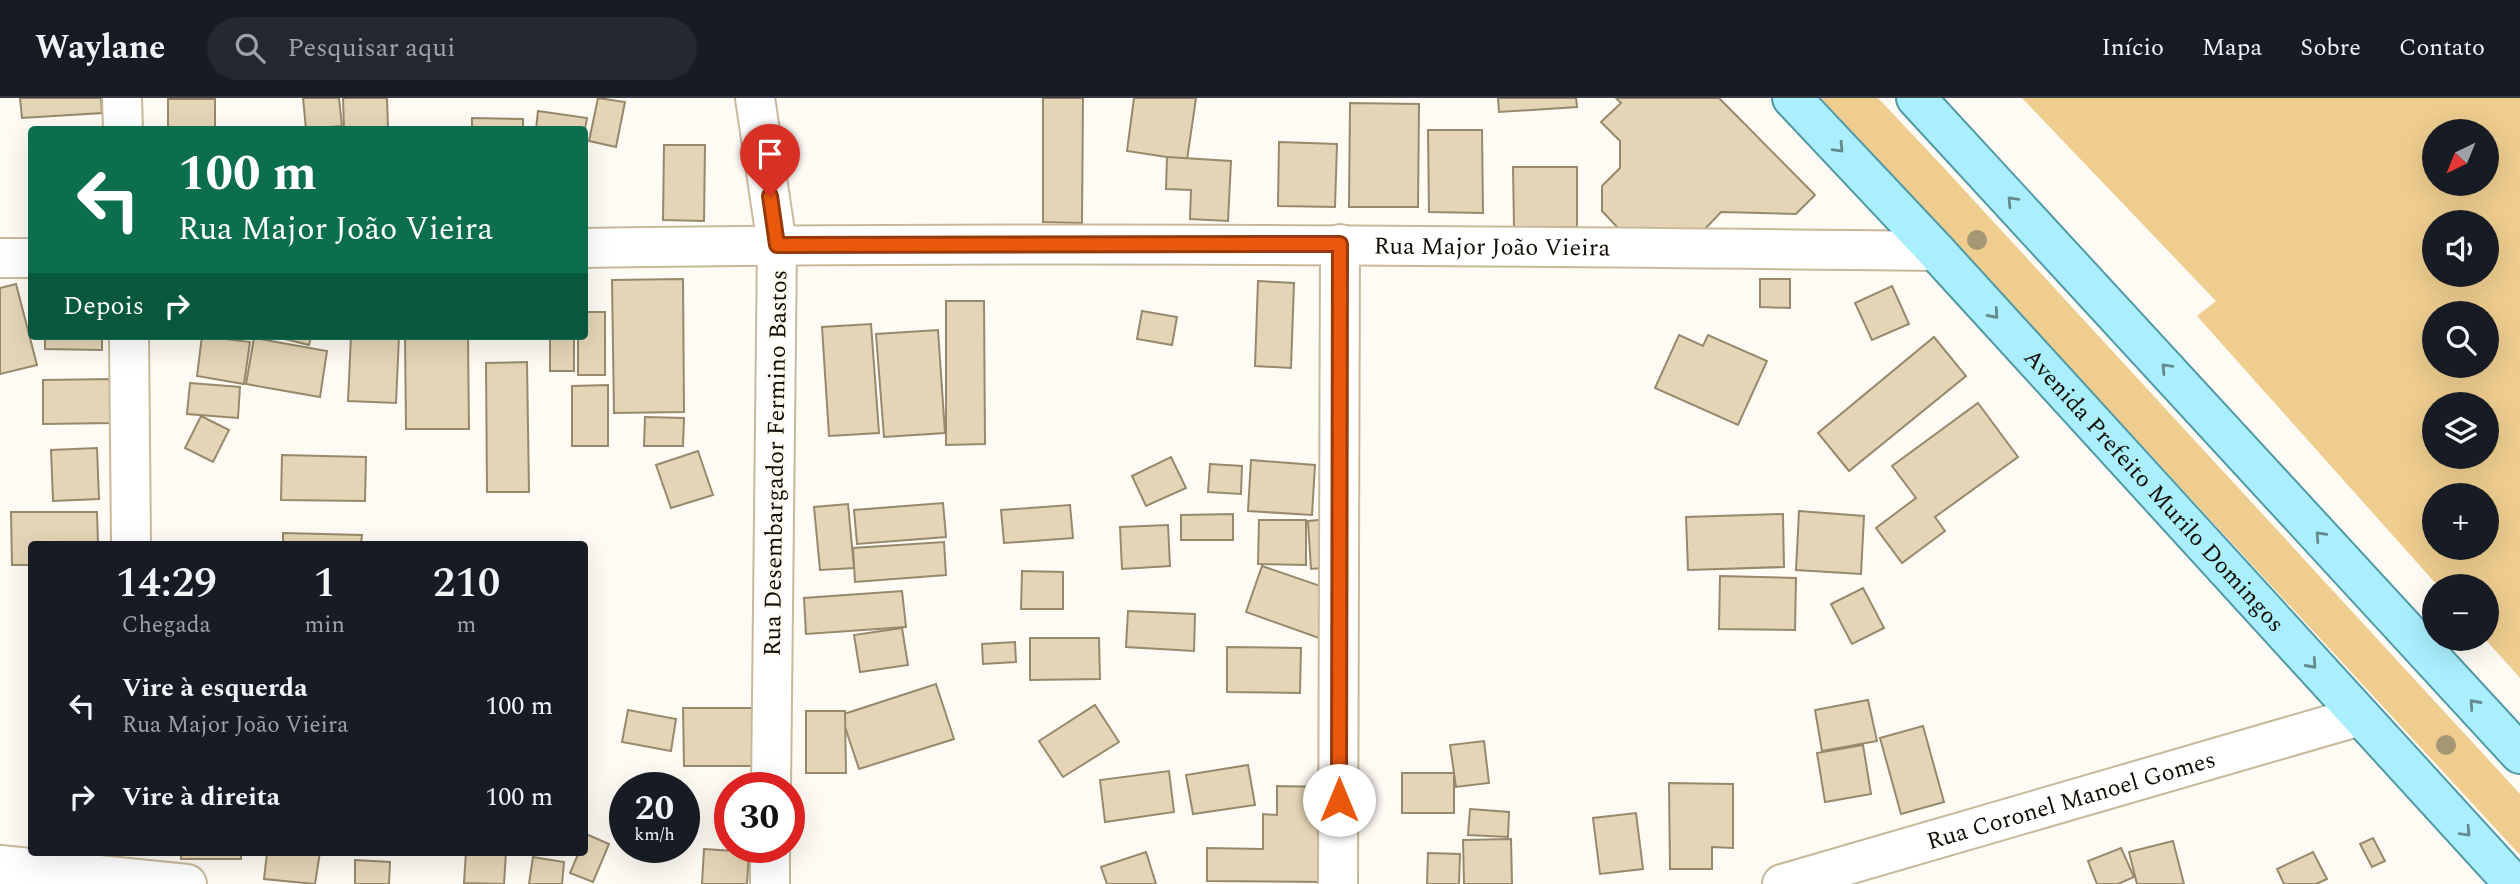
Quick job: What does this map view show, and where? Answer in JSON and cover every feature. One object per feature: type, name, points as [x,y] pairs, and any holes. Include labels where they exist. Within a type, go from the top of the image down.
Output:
[{"type":"main road","name":"Avenida Prefeito Murilo Domingos","points":[[1793,98],[1937,251],[2514,884]]},
{"type":"main road","points":[[1916,98],[2520,754]]},
{"type":"street","points":[[122,98],[123,126]]},
{"type":"street","name":"Rua Desembargador Fermino Bastos","points":[[755,98],[777,245],[771,772]]},
{"type":"street","points":[[1338,884],[1340,244]]},
{"type":"street","name":"Rua Major João Vieira","points":[[588,248],[1340,244],[1937,251]]},
{"type":"street","points":[[0,258],[28,258]]},
{"type":"street","points":[[129,340],[131,541]]},
{"type":"street","name":"Rua Coronel Manoel Gomes","points":[[1782,884],[2360,716]]},
{"type":"street","points":[[770,863],[770,884]]},
{"type":"street","points":[[0,865],[134,865],[187,884]]},
{"type":"shaded area","points":[[1821,98],[1878,98],[1944,168],[2520,794],[2520,855]]},
{"type":"shaded area","points":[[2022,98],[2520,98],[2520,678],[2496,651],[2499,651],[2499,574],[2427,574],[2197,316],[2216,301]]},
{"type":"building","points":[[20,98],[101,98],[102,113],[22,118]]},
{"type":"building","points":[[303,98],[339,98],[342,126],[306,126]]},
{"type":"building","points":[[343,98],[387,98],[388,126],[344,126]]},
{"type":"building","points":[[598,98],[625,102],[616,147],[589,141]]},
{"type":"building","points":[[1043,98],[1083,98],[1082,223],[1043,222]]},
{"type":"building","points":[[1134,98],[1196,98],[1187,160],[1127,151]]},
{"type":"building","points":[[1498,98],[1576,98],[1577,107],[1499,112]]},
{"type":"building","points":[[1616,98],[1719,98],[1815,195],[1796,214],[1721,212],[1703,231],[1619,229],[1602,211],[1602,186],[1620,168],[1620,141],[1601,122],[1621,103]]},
{"type":"building","points":[[168,99],[215,99],[215,126],[168,126]]},
{"type":"building","points":[[1350,103],[1419,104],[1418,207],[1349,207]]},
{"type":"building","points":[[538,111],[587,118],[586,126],[536,126]]},
{"type":"building","points":[[472,118],[523,119],[523,126],[472,126]]},
{"type":"building","points":[[1428,130],[1482,130],[1483,213],[1429,212]]},
{"type":"building","points":[[1279,142],[1337,144],[1335,207],[1278,206]]},
{"type":"building","points":[[664,145],[705,145],[704,221],[663,220]]},
{"type":"building","points":[[1167,157],[1231,161],[1228,221],[1190,219],[1191,190],[1166,189]]},
{"type":"building","points":[[1513,167],[1577,167],[1577,227],[1514,227]]},
{"type":"building","points":[[683,279],[684,412],[614,413],[612,280]]},
{"type":"building","points":[[1760,279],[1790,279],[1790,308],[1760,307]]},
{"type":"building","points":[[1258,281],[1294,283],[1291,368],[1255,366]]},
{"type":"building","points":[[16,284],[28,340],[31,340],[37,365],[0,374],[0,288]]},
{"type":"building","points":[[1892,286],[1909,324],[1872,340],[1855,303]]},
{"type":"building","points":[[946,301],[984,301],[985,444],[946,445]]},
{"type":"building","points":[[1142,311],[1177,317],[1172,345],[1137,339]]},
{"type":"building","points":[[588,312],[605,312],[605,375],[578,375],[578,340],[588,340]]},
{"type":"building","points":[[871,324],[879,433],[829,436],[822,327]]},
{"type":"building","points":[[938,330],[945,433],[884,437],[876,334]]},
{"type":"building","points":[[1679,335],[1703,346],[1708,335],[1767,361],[1738,425],[1655,388]]},
{"type":"building","points":[[1934,337],[1966,376],[1849,471],[1818,433]]},
{"type":"building","points":[[45,340],[102,340],[102,350],[45,349]]},
{"type":"building","points":[[202,340],[250,342],[244,384],[197,376]]},
{"type":"building","points":[[254,340],[327,351],[320,397],[246,384]]},
{"type":"building","points":[[289,340],[310,340],[309,345]]},
{"type":"building","points":[[351,340],[399,340],[396,403],[348,401]]},
{"type":"building","points":[[405,340],[468,340],[469,429],[406,429]]},
{"type":"building","points":[[550,340],[574,340],[574,371],[550,371]]},
{"type":"building","points":[[527,362],[529,492],[487,492],[486,363]]},
{"type":"building","points":[[112,379],[113,423],[43,424],[43,380]]},
{"type":"building","points":[[190,383],[240,387],[238,418],[187,414]]},
{"type":"building","points":[[608,385],[608,446],[572,446],[572,386]]},
{"type":"building","points":[[1978,403],[2018,457],[1935,517],[1945,531],[1902,563],[1876,528],[1916,498],[1892,466]]},
{"type":"building","points":[[201,416],[229,430],[213,462],[185,448]]},
{"type":"building","points":[[645,417],[684,418],[683,446],[644,446]]},
{"type":"building","points":[[97,448],[99,499],[53,501],[51,450]]},
{"type":"building","points":[[698,451],[713,495],[671,508],[656,465]]},
{"type":"building","points":[[282,455],[366,457],[365,501],[281,500]]},
{"type":"building","points":[[1171,457],[1186,488],[1146,506],[1132,476]]},
{"type":"building","points":[[1251,460],[1315,465],[1312,515],[1248,511]]},
{"type":"building","points":[[1210,464],[1242,466],[1241,494],[1208,492]]},
{"type":"building","points":[[943,503],[946,537],[857,544],[854,510]]},
{"type":"building","points":[[848,504],[854,568],[820,570],[814,507]]},
{"type":"building","points":[[1070,505],[1073,538],[1004,543],[1001,510]]},
{"type":"building","points":[[1799,511],[1864,516],[1861,574],[1796,570]]},
{"type":"building","points":[[11,512],[97,512],[98,541],[28,541],[28,565],[12,565]]},
{"type":"building","points":[[1233,514],[1233,540],[1181,540],[1181,515]]},
{"type":"building","points":[[1783,514],[1784,567],[1688,570],[1686,517]]},
{"type":"building","points":[[1331,519],[1334,567],[1311,569],[1308,521]]},
{"type":"building","points":[[1259,520],[1306,520],[1306,565],[1258,564]]},
{"type":"building","points":[[1168,525],[1170,566],[1122,569],[1120,527]]},
{"type":"building","points":[[283,533],[362,535],[361,541],[283,541]]},
{"type":"building","points":[[944,542],[946,575],[855,582],[853,548]]},
{"type":"building","points":[[1262,566],[1335,591],[1319,638],[1246,612]]},
{"type":"building","points":[[1022,571],[1063,572],[1063,609],[1021,609]]},
{"type":"building","points":[[1720,576],[1796,578],[1795,630],[1719,629]]},
{"type":"building","points":[[1863,588],[1884,628],[1852,644],[1831,604]]},
{"type":"building","points":[[902,591],[906,627],[806,634],[804,598]]},
{"type":"building","points":[[1128,611],[1195,614],[1194,651],[1126,647]]},
{"type":"building","points":[[902,628],[908,665],[860,672],[854,635]]},
{"type":"building","points":[[1030,638],[1099,638],[1100,679],[1030,680]]},
{"type":"building","points":[[1015,642],[1016,662],[983,664],[982,644]]},
{"type":"building","points":[[1227,647],[1301,648],[1300,693],[1227,692]]},
{"type":"building","points":[[936,684],[954,739],[859,769],[841,715]]},
{"type":"building","points":[[1868,700],[1877,741],[1822,751],[1815,710]]},
{"type":"building","points":[[1095,705],[1119,742],[1063,777],[1039,741]]},
{"type":"building","points":[[683,708],[752,708],[752,766],[684,766]]},
{"type":"building","points":[[628,710],[676,719],[671,751],[622,742]]},
{"type":"building","points":[[806,711],[845,711],[846,773],[806,773]]},
{"type":"building","points":[[1923,726],[1944,802],[1901,814],[1880,738]]},
{"type":"building","points":[[1484,741],[1489,783],[1456,787],[1450,745]]},
{"type":"building","points":[[1863,745],[1871,794],[1825,802],[1817,753]]},
{"type":"building","points":[[1248,765],[1255,805],[1193,814],[1186,775]]},
{"type":"building","points":[[1169,771],[1174,812],[1105,822],[1100,780]]},
{"type":"building","points":[[1402,773],[1454,773],[1454,813],[1402,813]]},
{"type":"building","points":[[1669,783],[1733,784],[1733,848],[1712,847],[1712,869],[1670,869]]},
{"type":"building","points":[[1277,786],[1326,787],[1325,882],[1207,881],[1207,848],[1263,849],[1263,814],[1277,815]]},
{"type":"building","points":[[1470,809],[1509,812],[1508,837],[1468,835]]},
{"type":"building","points":[[1636,813],[1643,869],[1600,874],[1593,818]]},
{"type":"building","points":[[588,835],[609,844],[593,882],[570,873],[577,856],[588,856]]},
{"type":"building","points":[[2373,838],[2385,861],[2372,867],[2360,844]]},
{"type":"building","points":[[1511,839],[1512,884],[1464,884],[1463,840]]},
{"type":"building","points":[[2173,841],[2184,884],[2137,884],[2129,852]]},
{"type":"building","points":[[2121,848],[2134,877],[2118,884],[2097,884],[2088,861]]},
{"type":"building","points":[[704,849],[714,850],[714,863],[748,863],[747,884],[702,884]]},
{"type":"building","points":[[1146,852],[1156,884],[1107,884],[1101,867]]},
{"type":"building","points":[[2313,852],[2327,879],[2316,884],[2284,884],[2277,869]]},
{"type":"building","points":[[1428,853],[1460,854],[1459,884],[1427,884]]},
{"type":"building","points":[[181,856],[241,856],[241,859],[181,859]]},
{"type":"building","points":[[267,856],[319,856],[315,884],[264,879]]},
{"type":"building","points":[[466,856],[506,856],[504,884],[464,883]]},
{"type":"building","points":[[533,857],[564,862],[562,884],[529,884]]},
{"type":"building","points":[[355,860],[390,862],[389,884],[355,884]]},
{"type":"route","points":[[770,196],[777,245],[1340,244],[1339,800]]}]
